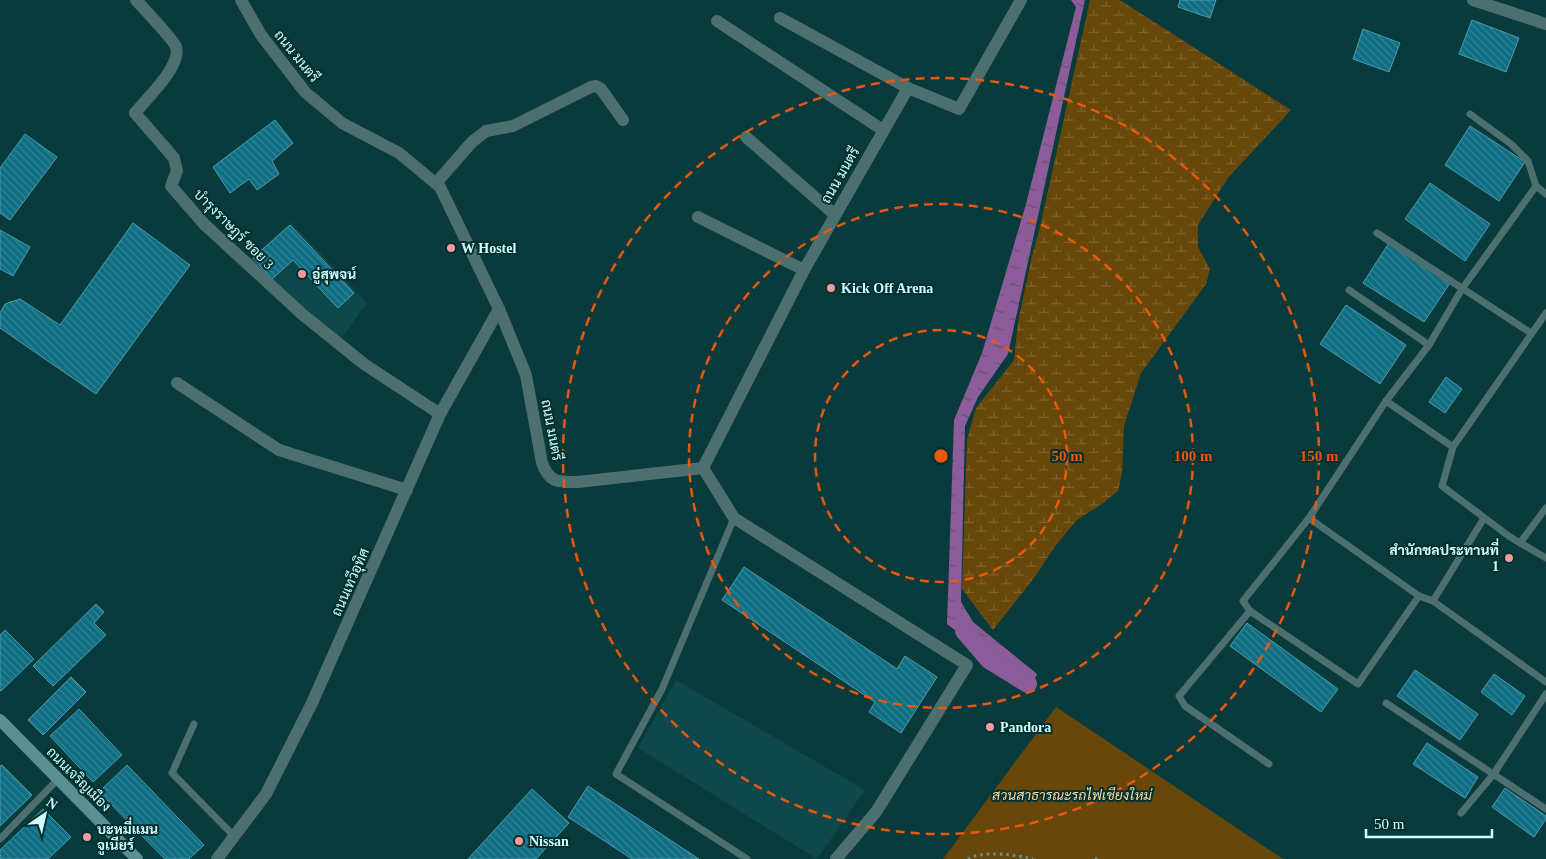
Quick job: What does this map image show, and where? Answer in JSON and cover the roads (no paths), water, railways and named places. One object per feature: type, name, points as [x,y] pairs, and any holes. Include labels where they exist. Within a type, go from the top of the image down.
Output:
[{"type":"main road","name":"ถนนเจริญเมือง","points":[[0,720],[137,859]]},
{"type":"street","name":"บำรุงราษฏร์ ซอย 3","points":[[136,0],[176,46],[177,57],[173,67],[134,113],[174,158],[177,172],[171,186],[204,224],[302,314],[364,364],[440,414]]},
{"type":"street","name":"ถนน มนตรี","points":[[241,0],[261,35],[305,92],[342,124],[399,153],[440,187],[499,310],[526,375],[545,472],[550,478],[560,482],[578,482],[704,468],[834,214],[908,88]]},
{"type":"street","points":[[780,18],[908,88],[959,108],[1021,0]]},
{"type":"street","points":[[1473,0],[1545,19]]},
{"type":"street","points":[[717,21],[883,130]]},
{"type":"street","points":[[436,183],[472,142],[486,131],[513,126],[591,87],[596,86],[601,89],[623,120]]},
{"type":"street","points":[[746,137],[834,214]]},
{"type":"street","points":[[698,217],[804,270]]},
{"type":"street","name":"ถนนเทวีอุทิศ","points":[[217,859],[266,794],[312,703],[440,414],[499,310]]},
{"type":"street","points":[[177,383],[279,450],[407,490]]},
{"type":"street","points":[[704,468],[734,518],[967,665],[876,812],[836,859]]},
{"type":"lane","points":[[1470,114],[1511,144],[1528,161],[1536,186],[1546,194]]},
{"type":"lane","points":[[1419,596],[1358,684],[1250,611],[1243,601],[1309,518],[1386,401],[1429,345],[1462,289],[1536,186]]},
{"type":"lane","points":[[1377,233],[1531,334]]},
{"type":"lane","points":[[1349,290],[1429,345]]},
{"type":"lane","points":[[1546,313],[1453,447],[1442,486],[1520,543],[1546,558]]},
{"type":"lane","points":[[1386,401],[1453,447]]},
{"type":"lane","points":[[1520,543],[1546,508]]},
{"type":"lane","points":[[734,518],[662,689],[616,774],[746,859]]},
{"type":"lane","points":[[1309,518],[1419,596],[1432,600],[1546,682]]},
{"type":"lane","points":[[1432,600],[1484,518]]},
{"type":"lane","points":[[1250,611],[1179,696],[1185,706],[1269,764]]},
{"type":"lane","points":[[1461,813],[1493,774],[1546,694]]},
{"type":"lane","points":[[1386,703],[1546,809]]},
{"type":"lane","points":[[194,724],[172,773],[235,837]]},
{"type":"lane","points":[[0,839],[58,779]]},
{"type":"water","points":[[1071,0],[1085,0],[1008,354],[978,397],[965,426],[961,602],[973,622],[1037,674],[1031,689],[947,624],[954,420],[982,353],[1026,204],[1076,7]]},
{"type":"waterway","points":[[964,631],[989,660],[1028,684]]},
{"type":"place","name":"W Hostel","points":[[451,248]]},
{"type":"place","name":"อู่สุพจน์","points":[[302,274]]},
{"type":"place","name":"Kick Off Arena","points":[[831,288]]},
{"type":"place","name":"สำนักชลประทานที่ 1","points":[[1509,558]]},
{"type":"place","name":"Pandora","points":[[990,727]]},
{"type":"place","name":"บะหมี่แมน จูเนียร์","points":[[87,837]]},
{"type":"place","name":"Nissan","points":[[519,841]]},
{"type":"park label","name":"สวนสาธารณะรถไฟเชียงใหม่","points":[[1072,795]]}]
